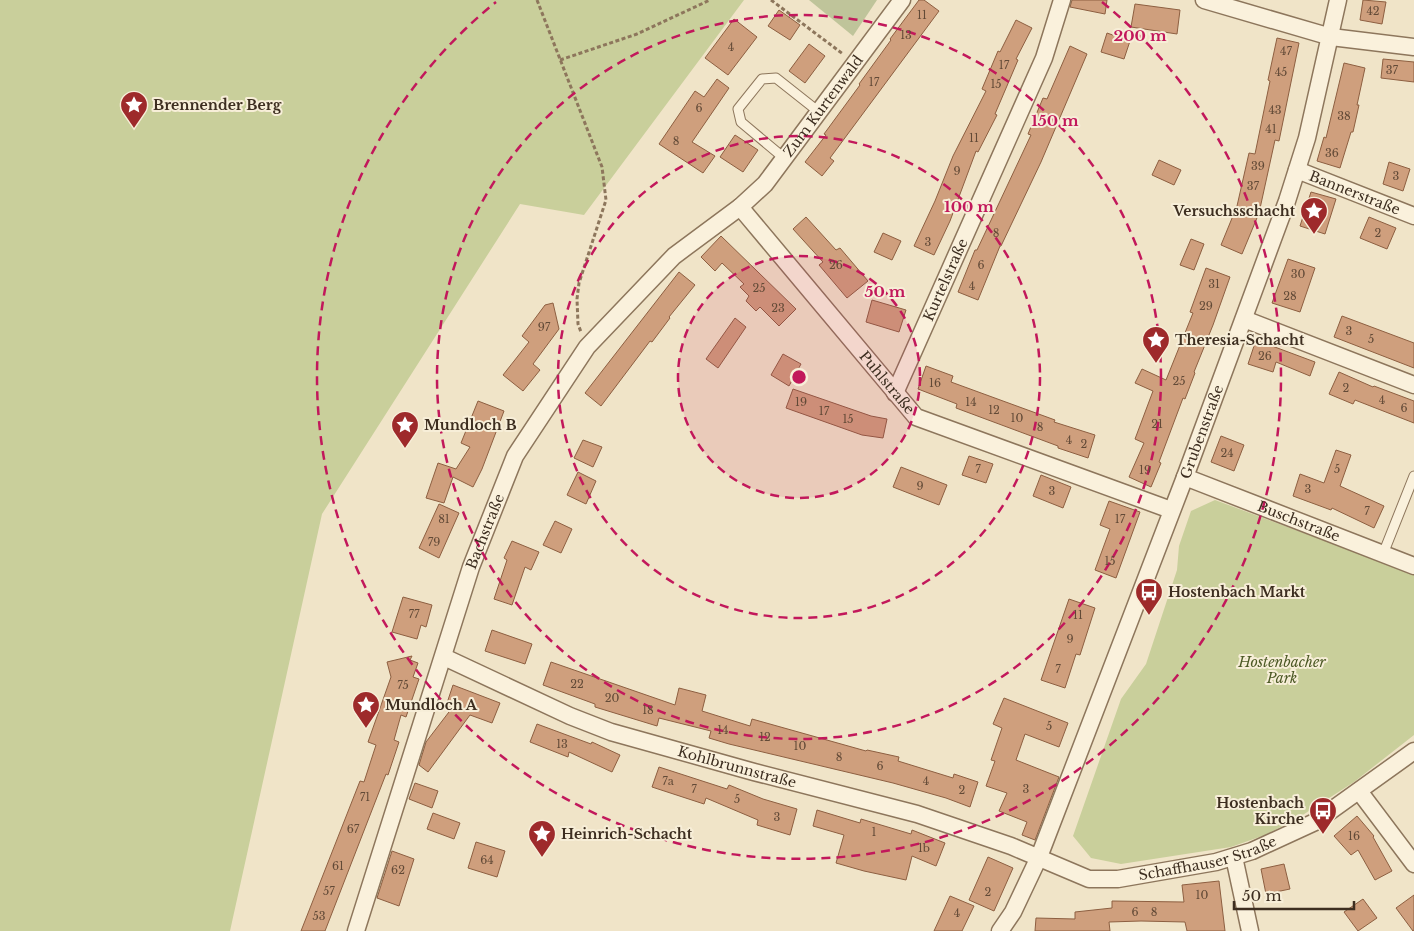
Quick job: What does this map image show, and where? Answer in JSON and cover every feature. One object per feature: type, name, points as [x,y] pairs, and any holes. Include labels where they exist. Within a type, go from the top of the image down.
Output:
[{"type":"street","name":"Zum Kurtenwald","points":[[740,207],[765,184],[902,0]]},
{"type":"street","name":"Kurtelstraße","points":[[895,393],[1044,58],[1062,0]]},
{"type":"street","points":[[1204,0],[1331,36],[1414,47]]},
{"type":"street","name":"Grubenstraße","points":[[1000,931],[1013,912],[1038,857],[1244,319],[1307,138],[1338,0]]},
{"type":"street","name":"Bannerstraße","points":[[1297,170],[1414,216]]},
{"type":"street","name":"Puhlstraße","points":[[740,207],[916,417],[1172,510]]},
{"type":"street","name":"Bachstraße","points":[[356,931],[471,567],[515,456],[587,347],[674,256],[740,207]]},
{"type":"street","points":[[1244,319],[1414,385]]},
{"type":"street","name":"Buschstraße","points":[[1185,477],[1414,566]]},
{"type":"street","name":"Kohlbrunnstraße","points":[[444,657],[570,716],[611,732],[917,814],[1038,857]]},
{"type":"street","name":"Schaffhauser Straße","points":[[1038,857],[1076,876],[1102,880],[1118,879],[1216,862],[1234,857],[1273,842],[1315,822],[1414,751]]},
{"type":"street","points":[[1359,791],[1414,864]]},
{"type":"street","points":[[1234,857],[1250,931]]},
{"type":"lane","points":[[784,158],[741,122],[738,109],[762,79],[776,78],[819,112]]},
{"type":"lane","points":[[1383,554],[1414,476]]},
{"type":"path","points":[[537,0],[602,167],[606,200],[578,291],[578,324],[587,347]]},
{"type":"path","points":[[560,60],[637,34],[710,0]]},
{"type":"path","points":[[772,0],[856,63]]},
{"type":"green space","points":[[0,0],[744,0],[584,215],[520,204],[322,514],[230,931],[0,931]]},
{"type":"green space","points":[[809,0],[877,0],[853,36]]},
{"type":"green space","name":"Hostenbacher Park","points":[[1215,500],[1414,574],[1414,735],[1354,782],[1298,818],[1265,835],[1231,847],[1121,864],[1091,858],[1073,836],[1121,699],[1146,664],[1177,570],[1179,546],[1191,511]]},
{"type":"building","points":[[919,0],[924,0],[939,11],[830,158],[834,161],[822,176],[805,162],[826,135],[824,134]]},
{"type":"building","points":[[1072,0],[1107,0],[1105,14],[1070,7]]},
{"type":"building","points":[[1363,0],[1386,2],[1382,24],[1360,20]]},
{"type":"building","points":[[1135,4],[1180,10],[1177,34],[1131,27]]},
{"type":"building","points":[[779,10],[800,25],[790,40],[768,26]]},
{"type":"building","points":[[734,19],[757,37],[728,75],[705,58]]},
{"type":"building","points":[[1016,20],[1032,28],[1016,59],[1018,60],[995,114],[997,115],[978,152],[976,151],[950,221],[934,255],[914,246],[953,156],[986,91],[982,89],[998,51],[1000,52]]},
{"type":"building","points":[[1107,33],[1130,41],[1124,59],[1101,52]]},
{"type":"building","points":[[1277,38],[1299,43],[1279,141],[1275,140],[1259,213],[1242,254],[1221,245],[1237,206],[1249,153],[1255,154]]},
{"type":"building","points":[[809,44],[825,56],[805,83],[789,71]]},
{"type":"building","points":[[1070,46],[1087,54],[1041,162],[1000,246],[978,300],[958,292],[975,250],[977,250],[1031,135],[1028,134],[1043,98],[1047,99]]},
{"type":"building","points":[[1383,59],[1414,62],[1414,82],[1381,78]]},
{"type":"building","points":[[1344,63],[1365,68],[1353,132],[1351,132],[1340,168],[1317,161],[1324,137],[1326,138]]},
{"type":"building","points":[[717,79],[729,88],[692,142],[715,156],[703,173],[659,144],[695,91],[704,97]]},
{"type":"building","points":[[735,135],[758,150],[743,172],[720,157]]},
{"type":"building","points":[[1159,160],[1181,170],[1174,185],[1152,175]]},
{"type":"building","points":[[1389,162],[1410,169],[1403,191],[1383,184]]},
{"type":"building","points":[[1311,192],[1336,199],[1325,234],[1300,226]]},
{"type":"building","points":[[806,217],[836,250],[840,248],[868,281],[847,298],[819,265],[823,262],[793,229]]},
{"type":"building","points":[[1369,217],[1396,228],[1387,249],[1360,238]]},
{"type":"building","points":[[883,233],[901,241],[892,260],[874,252]]},
{"type":"building","points":[[721,236],[796,309],[779,326],[760,307],[756,311],[746,301],[749,296],[740,287],[744,284],[722,263],[715,271],[701,257]]},
{"type":"building","points":[[1191,239],[1204,244],[1194,270],[1180,265]]},
{"type":"building","points":[[1288,259],[1315,268],[1300,312],[1272,303]]},
{"type":"building","points":[[1206,268],[1230,277],[1151,487],[1129,477],[1144,443],[1135,439],[1153,391],[1135,383],[1142,369],[1166,380],[1193,313],[1190,312]]},
{"type":"building","points":[[679,272],[695,285],[601,406],[585,393]]},
{"type":"building","points":[[872,300],[906,310],[899,332],[866,322]]},
{"type":"building","points":[[553,303],[559,329],[533,364],[540,370],[523,391],[503,375],[529,342],[522,336],[545,305]]},
{"type":"building","points":[[1342,316],[1414,343],[1414,368],[1334,337]]},
{"type":"building","points":[[735,318],[746,327],[718,368],[706,359]]},
{"type":"building","points":[[1256,340],[1315,362],[1310,376],[1276,362],[1273,372],[1248,364]]},
{"type":"building","points":[[783,354],[801,364],[789,386],[771,375]]},
{"type":"building","points":[[926,366],[953,376],[951,382],[1055,420],[1054,422],[1095,435],[1088,458],[956,408],[957,404],[918,389]]},
{"type":"building","points":[[1339,372],[1373,387],[1414,401],[1414,423],[1355,400],[1353,404],[1329,394]]},
{"type":"building","points":[[793,389],[871,416],[887,419],[883,438],[862,435],[786,408]]},
{"type":"building","points":[[478,401],[504,411],[482,469],[473,487],[453,477],[444,503],[426,498],[438,463],[456,469],[470,447],[461,443]]},
{"type":"building","points":[[1221,436],[1244,445],[1234,471],[1211,462]]},
{"type":"building","points":[[583,440],[602,447],[593,467],[574,458]]},
{"type":"building","points":[[1336,450],[1351,455],[1340,486],[1384,506],[1374,528],[1332,508],[1331,510],[1293,496],[1300,474],[1324,483]]},
{"type":"building","points":[[969,456],[993,464],[986,483],[962,475]]},
{"type":"building","points":[[901,467],[947,485],[939,505],[893,487]]},
{"type":"building","points":[[578,472],[596,481],[586,504],[567,495]]},
{"type":"building","points":[[1041,475],[1071,487],[1063,508],[1033,496]]},
{"type":"building","points":[[1109,501],[1140,512],[1116,578],[1095,570],[1110,529],[1100,525]]},
{"type":"building","points":[[439,504],[459,513],[439,558],[419,548]]},
{"type":"building","points":[[555,521],[572,529],[561,553],[543,545]]},
{"type":"building","points":[[512,541],[539,552],[531,570],[525,567],[512,605],[494,599],[507,560],[504,558]]},
{"type":"building","points":[[403,597],[432,605],[426,627],[421,625],[417,639],[392,632]]},
{"type":"building","points":[[1069,599],[1095,608],[1080,655],[1076,654],[1065,688],[1041,680]]},
{"type":"building","points":[[492,630],[532,644],[525,664],[485,651]]},
{"type":"building","points":[[412,656],[410,660],[418,663],[413,677],[419,679],[406,717],[401,715],[394,740],[399,742],[388,775],[386,774],[325,931],[301,931],[360,781],[364,782],[376,745],[368,742],[391,677],[387,662]]},
{"type":"building","points":[[551,662],[675,705],[679,688],[706,695],[702,711],[750,726],[752,719],[866,751],[899,757],[898,761],[953,778],[954,774],[978,782],[970,807],[893,783],[729,744],[709,738],[711,731],[659,718],[657,726],[595,707],[595,704],[543,685]]},
{"type":"building","points":[[453,685],[500,703],[492,723],[470,715],[428,772],[419,765],[426,742],[452,708],[446,706]]},
{"type":"building","points":[[1004,698],[1068,723],[1059,747],[1025,734],[1016,760],[1059,777],[1035,840],[1022,835],[1027,822],[999,811],[1007,793],[986,786],[995,761],[991,760],[1002,728],[993,724]]},
{"type":"building","points":[[537,724],[591,744],[592,742],[620,755],[612,772],[569,752],[568,757],[530,742]]},
{"type":"building","points":[[659,767],[727,789],[729,785],[763,799],[797,809],[790,835],[757,825],[758,820],[706,798],[704,804],[652,787]]},
{"type":"building","points":[[415,783],[438,791],[432,808],[409,799]]},
{"type":"building","points":[[817,810],[860,823],[861,819],[911,834],[912,830],[945,843],[936,866],[912,856],[906,880],[864,871],[836,863],[844,835],[813,826]]},
{"type":"building","points":[[433,813],[460,823],[454,839],[427,829]]},
{"type":"building","points":[[1357,816],[1374,836],[1392,871],[1375,880],[1358,850],[1351,855],[1334,836]]},
{"type":"building","points":[[476,842],[505,851],[497,877],[468,868]]},
{"type":"building","points":[[392,851],[414,859],[399,906],[377,898]]},
{"type":"building","points":[[988,857],[1013,868],[994,911],[969,900]]},
{"type":"building","points":[[1284,864],[1290,889],[1266,894],[1261,869]]},
{"type":"building","points":[[1219,881],[1225,931],[1187,931],[1185,922],[1141,921],[1109,922],[1110,931],[1035,931],[1036,918],[1075,919],[1075,912],[1112,908],[1112,901],[1184,902],[1182,885]]},
{"type":"building","points":[[1414,895],[1414,931],[1413,931],[1396,908]]},
{"type":"building","points":[[950,896],[974,906],[962,931],[934,931]]},
{"type":"building","points":[[1363,899],[1377,918],[1358,931],[1344,912]]},
{"type":"place","name":"Brennender Berg","points":[[134,129]]},
{"type":"place","name":"Versuchsschacht","points":[[1314,235]]},
{"type":"place","name":"Theresia-Schacht","points":[[1156,364]]},
{"type":"place","name":"Mundloch B","points":[[405,449]]},
{"type":"place","name":"Hostenbach Markt","points":[[1149,616]]},
{"type":"place","name":"Mundloch A","points":[[366,729]]},
{"type":"place","name":"Hostenbach Kirche","points":[[1323,835]]},
{"type":"place","name":"Heinrich-Schacht","points":[[542,858]]}]
